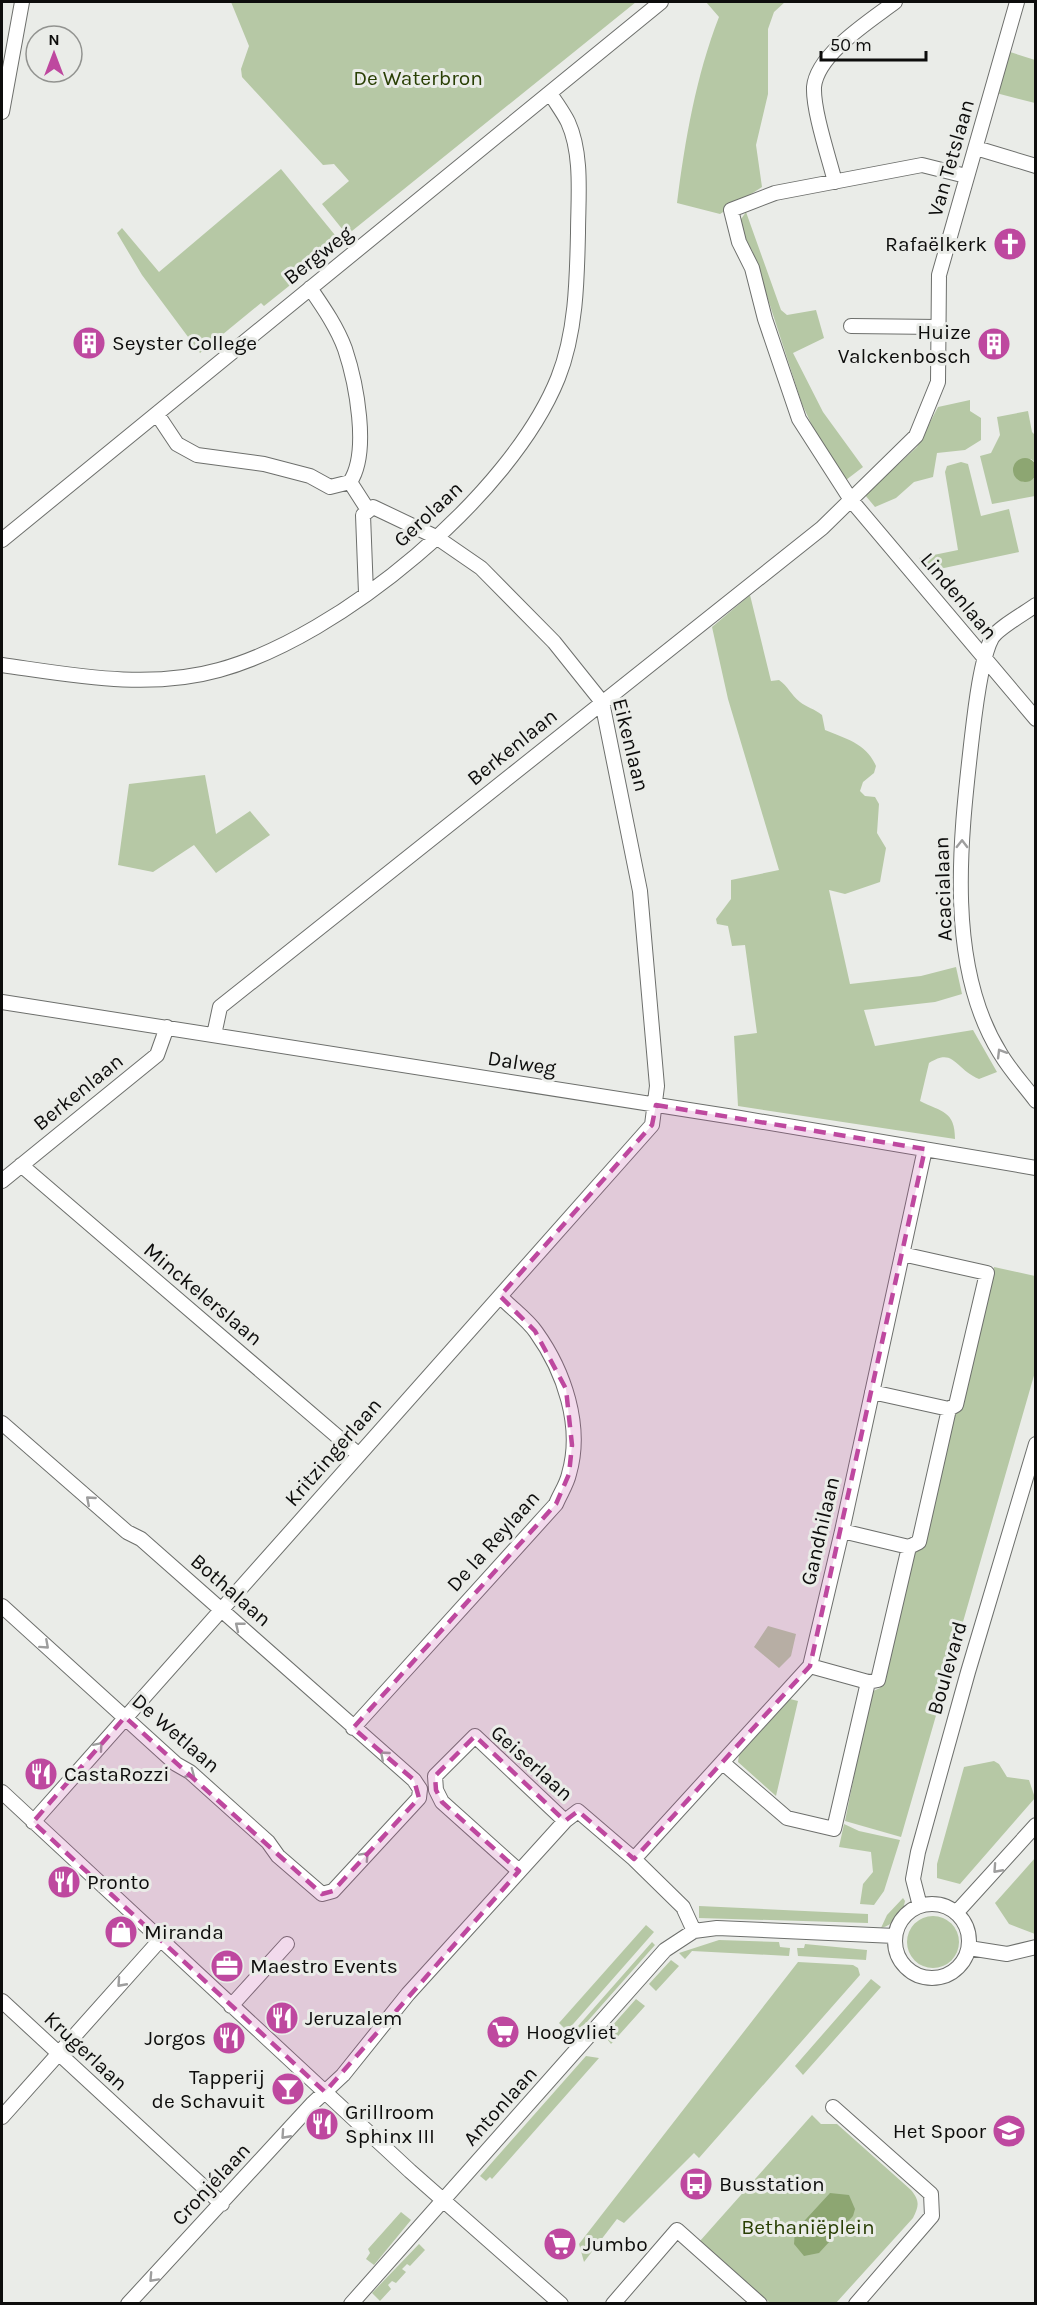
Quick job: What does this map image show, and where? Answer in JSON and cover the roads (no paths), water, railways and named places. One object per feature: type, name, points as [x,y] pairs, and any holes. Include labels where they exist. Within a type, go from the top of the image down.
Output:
[{"type":"street","points":[[2,112],[22,2]]},
{"type":"street","name":"Bergweg","points":[[2,540],[661,2]]},
{"type":"street","points":[[895,2],[835,50],[814,87],[819,119],[835,182],[922,165],[966,176]]},
{"type":"street","name":"Van Tetslaan","points":[[851,500],[916,436],[938,382],[939,275],[1017,2]]},
{"type":"street","name":"Gerolaan","points":[[2,665],[98,679],[172,680],[210,672],[267,653],[317,627],[366,593],[436,537],[488,485],[516,453],[540,418],[559,377],[572,326],[578,252],[576,152],[568,123],[550,93]]},
{"type":"street","points":[[976,148],[1035,166]]},
{"type":"street","name":"Lindenlaan","points":[[835,182],[775,193],[731,210],[739,242],[752,268],[765,319],[800,419],[851,500],[1035,719]]},
{"type":"street","points":[[157,414],[177,444],[197,455],[264,464],[310,476],[330,487],[350,482],[357,472],[360,454],[357,403],[345,349],[324,308],[310,288]]},
{"type":"street","points":[[851,326],[938,327]]},
{"type":"street","points":[[350,482],[368,510],[363,520],[366,593]]},
{"type":"street","name":"Berkenlaan","points":[[214,1035],[220,1007],[822,528],[851,500]]},
{"type":"street","name":"Eikenlaan","points":[[368,510],[381,509],[436,537],[481,568],[554,642],[602,702],[640,891],[657,1086],[656,1105]]},
{"type":"street","name":"Acacialaan","points":[[1035,605],[993,637],[986,660],[973,723],[962,821],[961,895],[965,943],[977,1001],[999,1052],[1035,1101]]},
{"type":"street","name":"Dalweg","points":[[2,1002],[656,1105],[1035,1168]]},
{"type":"street","name":"Berkenlaan","points":[[2,1181],[157,1055],[167,1028]]},
{"type":"street","name":"Kritzingerlaan","points":[[33,1821],[652,1125],[656,1105]]},
{"type":"street","name":"Gandhilaan","points":[[634,1859],[810,1666],[842,1531],[925,1149]]},
{"type":"street","name":"Minckelerslaan","points":[[21,1165],[359,1455]]},
{"type":"street","points":[[872,1392],[949,1409],[956,1405],[987,1273],[902,1254]]},
{"type":"street","name":"De la Reylaan","points":[[353,1728],[556,1504],[570,1473],[572,1445],[566,1389],[556,1365],[535,1330],[500,1296]]},
{"type":"street","points":[[842,1531],[909,1547],[919,1542],[949,1409]]},
{"type":"street","name":"Bothalaan","points":[[2,1423],[127,1532],[141,1539],[276,1656],[285,1669],[414,1780],[420,1789],[419,1798]]},
{"type":"street","name":"Boulevard","points":[[920,1906],[913,1879],[918,1852],[1035,1444]]},
{"type":"street","points":[[810,1666],[868,1682],[878,1680],[909,1547]]},
{"type":"street","name":"De Wetlaan","points":[[2,1606],[176,1764],[190,1772],[268,1842],[278,1856],[322,1894],[333,1891],[419,1798]]},
{"type":"street","points":[[723,1763],[787,1818],[834,1829],[868,1682]]},
{"type":"street","name":"Geiserlaan","points":[[519,1870],[442,1802],[436,1790],[435,1776],[475,1736],[565,1821]]},
{"type":"street","points":[[2,1792],[231,2006],[561,2304]]},
{"type":"street","name":"Geiserlaan","points":[[325,2092],[343,2075],[408,1994],[519,1870],[565,1821],[578,1811],[634,1859],[683,1907],[694,1931]]},
{"type":"street","points":[[956,1913],[1035,1825]]},
{"type":"street","points":[[939,1905],[956,1913],[968,1932],[969,1948],[964,1962],[954,1972],[941,1978],[924,1978],[903,1966],[897,1955],[895,1936],[903,1918],[920,1906],[939,1905]]},
{"type":"street","name":"Antonlaan","points":[[351,2304],[665,1950],[694,1931],[717,1928],[895,1936]]},
{"type":"street","points":[[2,2117],[160,1940]]},
{"type":"street","points":[[231,2006],[286,1944]]},
{"type":"street","points":[[969,1948],[1007,1954],[1035,1947]]},
{"type":"street","name":"Krugerlaan","points":[[2,2001],[222,2204]]},
{"type":"street","name":"Cronjélaan","points":[[128,2304],[325,2092]]},
{"type":"street","points":[[833,2107],[931,2194],[933,2204],[932,2216],[856,2304]]},
{"type":"street","points":[[613,2304],[677,2230],[760,2304]]},
{"type":"place","name":"Rafaëlkerk","points":[[1010,244]]},
{"type":"place","name":"Seyster College","points":[[89,343]]},
{"type":"place","name":"Huize Valckenbosch","points":[[994,344]]},
{"type":"place","name":"CastaRozzi","points":[[41,1774]]},
{"type":"place","name":"Pronto","points":[[64,1882]]},
{"type":"place","name":"Miranda","points":[[121,1932]]},
{"type":"place","name":"Maestro Events","points":[[227,1966]]},
{"type":"place","name":"Jeruzalem","points":[[282,2018]]},
{"type":"place","name":"Hoogvliet","points":[[503,2032]]},
{"type":"place","name":"Jorgos","points":[[229,2038]]},
{"type":"place","name":"Tapperij de Schavuit","points":[[288,2089]]},
{"type":"place","name":"Grillroom Sphinx III","points":[[322,2124]]},
{"type":"place","name":"Het Spoor","points":[[1009,2131]]},
{"type":"place","name":"Busstation","points":[[696,2184]]},
{"type":"place","name":"Jumbo","points":[[560,2244]]},
{"type":"park label","name":"De Waterbron","points":[[418,78]]},
{"type":"park label","name":"Bethaniëplein","points":[[808,2227]]}]
